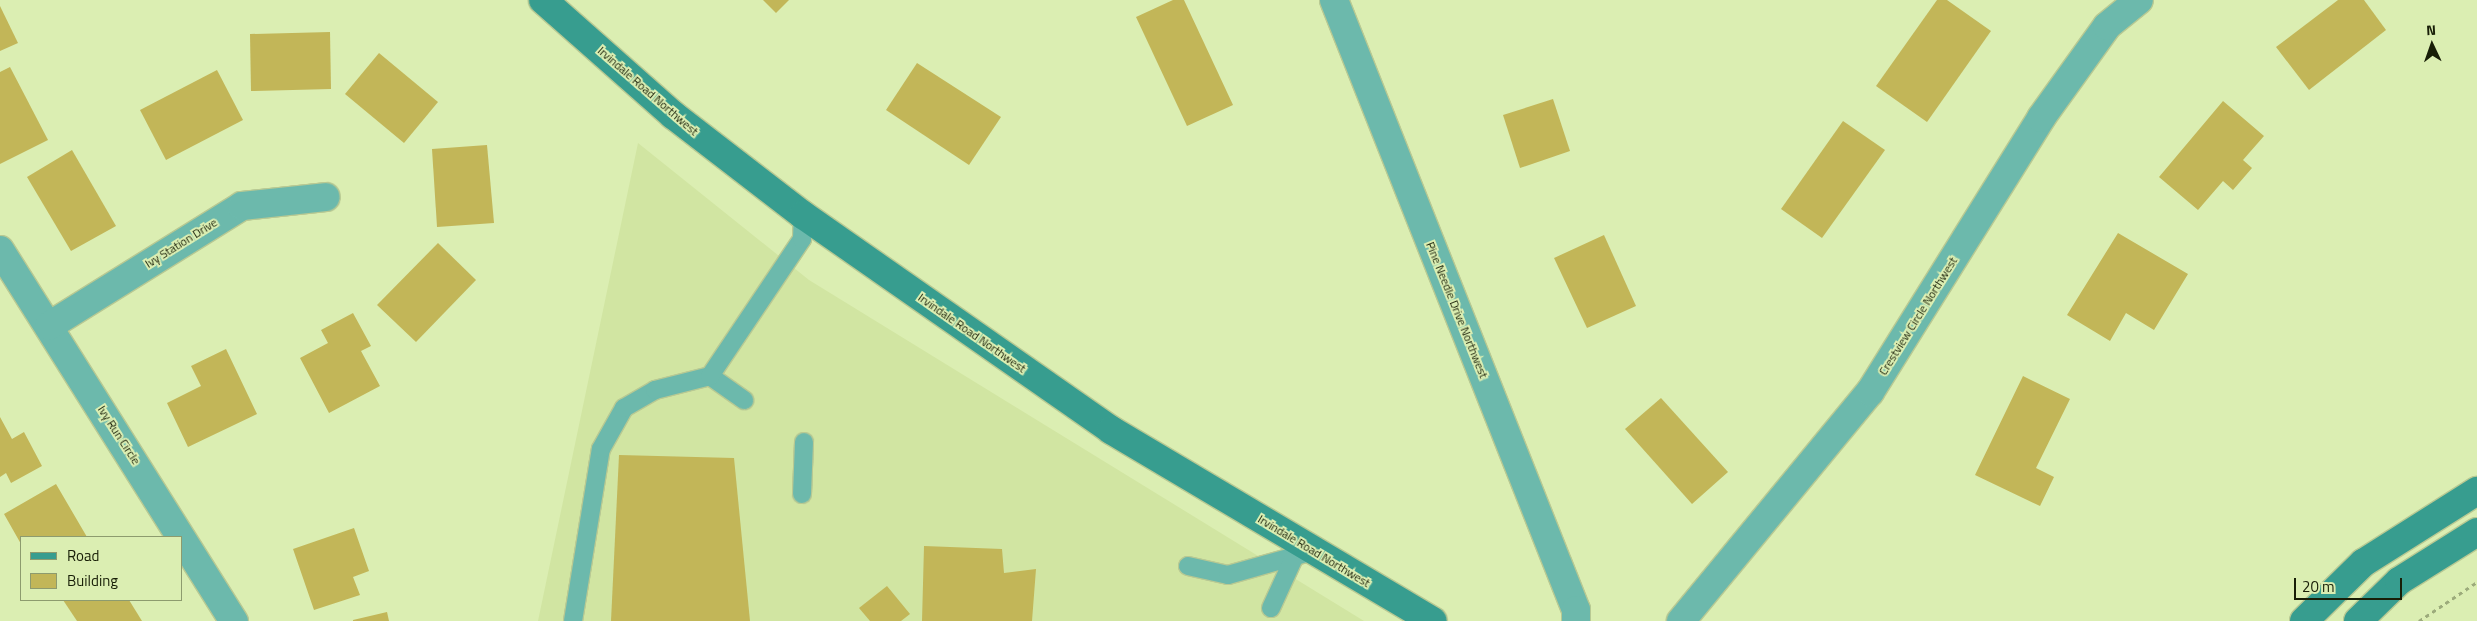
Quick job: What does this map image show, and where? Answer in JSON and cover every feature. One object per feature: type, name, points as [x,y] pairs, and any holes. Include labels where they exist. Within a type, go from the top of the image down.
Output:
[{"type":"street","name":"Irvindale Road Northwest","points":[[543,0],[673,115],[803,215],[1111,430],[1303,556],[1433,621]]},
{"type":"street","name":"Pine Needle Drive Northwest","points":[[1334,0],[1576,610],[1576,621]]},
{"type":"street","name":"Crestview Circle Northwest","points":[[1681,621],[1870,392],[2040,118],[2107,26],[2139,0]]},
{"type":"street","name":"Ivy Station Drive","points":[[48,326],[242,206],[326,196]]},
{"type":"street","name":"Ivy Run Circle","points":[[0,250],[180,536]]},
{"type":"street","points":[[2304,621],[2363,563],[2477,491]]},
{"type":"street","points":[[2358,621],[2399,581],[2477,532]]},
{"type":"street","name":"Ivy Run Circle","points":[[182,539],[234,621]]},
{"type":"lane","points":[[574,621],[601,449],[624,408],[655,390],[710,376],[802,239],[803,215]]},
{"type":"lane","points":[[710,376],[744,400]]},
{"type":"lane","points":[[802,494],[804,442]]},
{"type":"lane","points":[[1188,566],[1228,575],[1303,556]]},
{"type":"lane","points":[[1271,608],[1303,556]]},
{"type":"path","points":[[2419,621],[2477,582]]},
{"type":"shaded area","points":[[638,143],[809,280],[1364,621],[538,621]]},
{"type":"building","points":[[763,0],[789,0],[776,13]]},
{"type":"building","points":[[1173,0],[1184,0],[1233,105],[1187,126],[1136,17]]},
{"type":"building","points":[[1937,0],[1947,0],[1991,31],[1927,122],[1876,86]]},
{"type":"building","points":[[2338,0],[2364,0],[2386,30],[2309,90],[2276,47]]},
{"type":"building","points":[[0,6],[18,43],[0,51]]},
{"type":"building","points":[[330,32],[331,89],[251,91],[250,34]]},
{"type":"building","points":[[379,53],[438,102],[404,143],[345,94]]},
{"type":"building","points":[[917,63],[1001,117],[969,165],[886,110]]},
{"type":"building","points":[[10,67],[48,140],[0,164],[0,72]]},
{"type":"building","points":[[217,70],[243,120],[166,160],[140,110]]},
{"type":"building","points":[[1553,99],[1570,151],[1520,168],[1503,115]]},
{"type":"building","points":[[2223,101],[2264,136],[2243,160],[2252,168],[2233,190],[2223,181],[2198,210],[2159,177]]},
{"type":"building","points":[[1843,121],[1885,150],[1822,238],[1781,209]]},
{"type":"building","points":[[487,145],[494,223],[437,227],[432,149]]},
{"type":"building","points":[[72,150],[116,226],[71,251],[27,177]]},
{"type":"building","points":[[2118,233],[2188,274],[2154,330],[2126,313],[2110,341],[2067,315]]},
{"type":"building","points":[[1604,235],[1636,306],[1587,328],[1554,258]]},
{"type":"building","points":[[438,243],[476,280],[416,342],[377,305]]},
{"type":"building","points":[[353,313],[371,346],[361,351],[380,386],[329,413],[300,358],[328,343],[321,330]]},
{"type":"building","points":[[226,349],[257,414],[188,447],[167,403],[201,386],[191,366]]},
{"type":"building","points":[[2023,376],[2070,399],[2036,468],[2054,477],[2040,506],[1975,475]]},
{"type":"building","points":[[1661,398],[1728,472],[1692,504],[1625,429]]},
{"type":"building","points":[[0,417],[12,439],[24,432],[42,466],[11,483],[6,473],[0,477]]},
{"type":"building","points":[[619,455],[734,458],[750,621],[611,621]]},
{"type":"building","points":[[56,484],[86,536],[20,536],[20,542],[4,514]]},
{"type":"building","points":[[354,528],[369,571],[353,577],[360,595],[314,610],[293,549]]},
{"type":"building","points":[[924,546],[1002,549],[1004,573],[1036,569],[1032,621],[922,621]]},
{"type":"building","points":[[887,586],[910,614],[901,621],[870,621],[859,608]]},
{"type":"building","points":[[64,601],[130,601],[142,621],[77,621]]},
{"type":"building","points":[[387,612],[389,621],[353,621],[353,620]]}]
